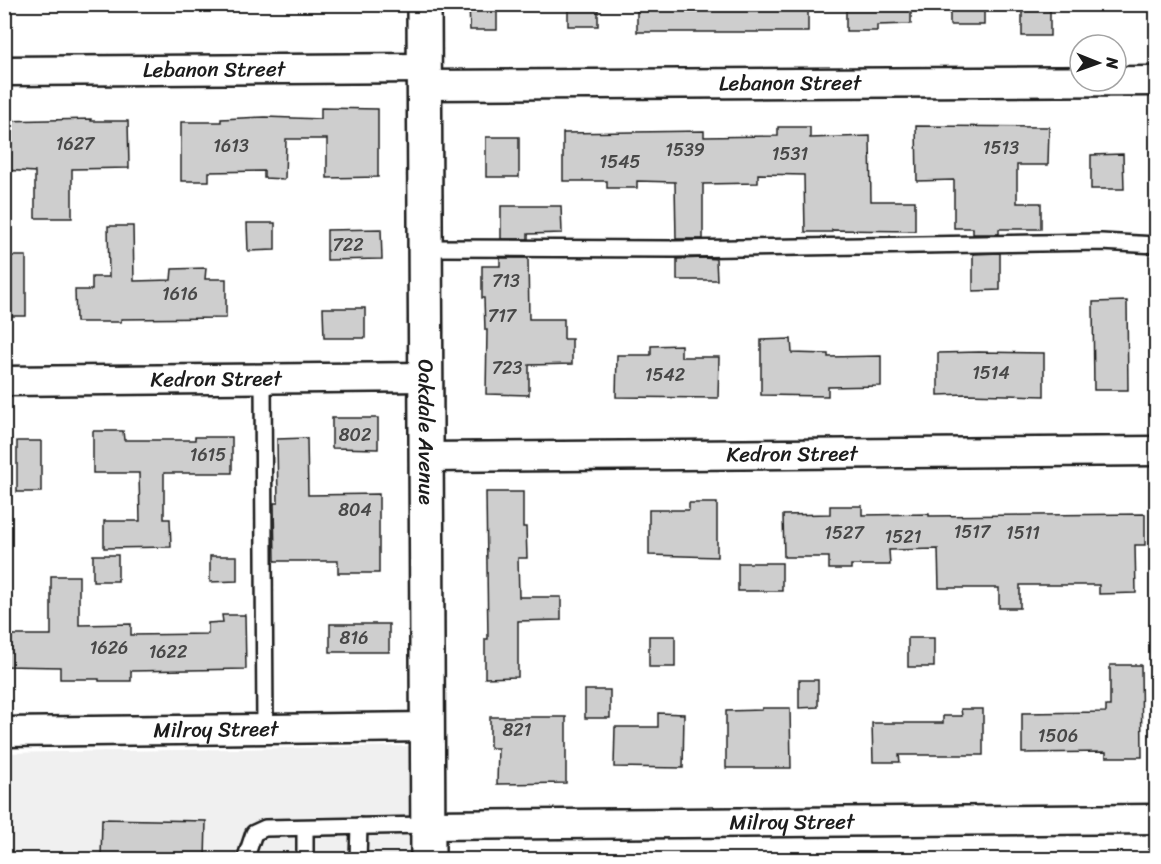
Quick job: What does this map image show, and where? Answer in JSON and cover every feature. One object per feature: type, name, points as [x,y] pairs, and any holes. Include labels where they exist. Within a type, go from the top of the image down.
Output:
[{"type":"street","name":"Oakdale Avenue","points":[[424,4],[428,860]]},
{"type":"street","name":"Lebanon Street","points":[[4,70],[424,77],[1156,81]]},
{"type":"street","name":"Kedron Street","points":[[4,381],[426,378]]},
{"type":"street","name":"Kedron Street","points":[[426,457],[1156,451]]},
{"type":"street","name":"Milroy Street","points":[[4,732],[428,727]]},
{"type":"street","name":"Milroy Street","points":[[428,825],[1156,819]]},
{"type":"lane","points":[[425,248],[675,249],[1101,242],[1156,245]]},
{"type":"lane","points":[[263,379],[266,729]]},
{"type":"lane","points":[[245,860],[254,833],[265,828],[428,825]]},
{"type":"lane","points":[[358,860],[359,826]]},
{"type":"lane","points":[[304,860],[305,828]]},
{"type":"shaded area","points":[[414,746],[414,859],[5,859],[4,753]]},
{"type":"building","points":[[469,4],[497,4],[497,30],[470,30]]},
{"type":"building","points":[[568,4],[598,4],[598,26],[568,26]]},
{"type":"building","points":[[637,4],[808,4],[808,32],[637,32]]},
{"type":"building","points":[[846,4],[911,4],[911,24],[877,25],[877,31],[846,31]]},
{"type":"building","points":[[950,4],[984,4],[984,25],[950,25]]},
{"type":"building","points":[[1022,4],[1050,4],[1050,36],[1022,36]]},
{"type":"building","points":[[321,108],[378,109],[378,177],[327,178],[327,139],[286,139],[285,179],[264,178],[264,171],[209,172],[209,181],[181,181],[181,122],[221,122],[221,119],[265,117],[321,119]]},
{"type":"building","points":[[91,119],[91,121],[128,121],[129,168],[72,169],[72,218],[35,218],[35,172],[4,170],[4,121]]},
{"type":"building","points":[[916,126],[1049,127],[1048,165],[1017,165],[1017,203],[1041,203],[1041,229],[999,229],[999,234],[973,234],[973,228],[954,228],[954,180],[917,181]]},
{"type":"building","points":[[778,127],[810,127],[810,138],[870,136],[871,201],[915,201],[915,231],[805,232],[804,175],[758,174],[758,183],[703,184],[703,239],[676,239],[675,182],[637,181],[637,188],[607,188],[607,181],[563,181],[563,133],[704,131],[704,137],[778,136]]},
{"type":"building","points":[[486,137],[519,137],[519,177],[486,177]]},
{"type":"building","points":[[1123,154],[1124,189],[1091,189],[1091,155]]},
{"type":"building","points":[[501,206],[561,206],[562,233],[528,234],[528,239],[501,239]]},
{"type":"building","points":[[247,223],[275,223],[275,250],[248,251]]},
{"type":"building","points":[[108,226],[133,226],[134,281],[171,280],[172,269],[206,268],[205,279],[226,279],[226,318],[76,322],[75,290],[92,290],[92,277],[109,277]]},
{"type":"building","points":[[381,229],[382,259],[327,260],[327,230]]},
{"type":"building","points":[[1000,253],[1000,290],[973,291],[973,254]]},
{"type":"building","points":[[4,256],[26,256],[26,316],[4,316]]},
{"type":"building","points":[[500,258],[528,258],[529,319],[564,319],[564,339],[572,339],[572,364],[529,365],[529,395],[486,394],[487,330],[485,330],[484,298],[482,298],[482,266],[500,266]]},
{"type":"building","points":[[677,259],[716,259],[717,280],[677,280]]},
{"type":"building","points":[[1127,301],[1128,390],[1094,390],[1093,302]]},
{"type":"building","points":[[323,308],[365,308],[365,338],[324,338]]},
{"type":"building","points":[[791,339],[792,353],[828,354],[828,357],[881,356],[881,386],[828,387],[828,396],[761,395],[761,340]]},
{"type":"building","points":[[681,345],[681,357],[719,357],[718,398],[616,397],[617,355],[651,355],[651,346]]},
{"type":"building","points":[[938,353],[1044,353],[1044,396],[938,395]]},
{"type":"building","points":[[332,418],[378,418],[378,449],[332,448]]},
{"type":"building","points":[[93,431],[123,431],[124,440],[195,440],[195,437],[232,437],[232,473],[164,473],[164,519],[170,519],[171,547],[104,548],[104,521],[140,521],[139,473],[93,473]]},
{"type":"building","points":[[307,438],[308,495],[379,494],[379,573],[338,573],[338,561],[275,561],[274,503],[278,503],[277,439]]},
{"type":"building","points":[[17,441],[41,441],[41,492],[17,492]]},
{"type":"building","points":[[486,492],[523,492],[523,527],[526,527],[527,558],[518,558],[519,597],[561,597],[561,620],[518,621],[518,677],[485,678],[485,639],[488,639]]},
{"type":"building","points":[[689,503],[717,503],[717,557],[649,555],[649,510],[689,510]]},
{"type":"building","points":[[830,506],[862,506],[862,515],[1145,514],[1145,545],[1135,545],[1136,593],[1099,594],[1099,585],[1020,585],[1020,608],[999,608],[999,588],[939,588],[938,549],[889,550],[890,565],[851,565],[851,569],[829,569],[829,557],[784,557],[783,515],[830,514]]},
{"type":"building","points":[[93,555],[118,555],[118,581],[93,581]]},
{"type":"building","points":[[210,556],[237,556],[237,581],[210,582]]},
{"type":"building","points":[[738,563],[782,563],[782,591],[738,591]]},
{"type":"building","points":[[51,576],[79,576],[79,625],[131,624],[131,635],[208,634],[208,623],[223,622],[222,615],[245,615],[246,669],[131,671],[131,681],[99,681],[99,679],[60,679],[60,667],[4,666],[4,635],[51,635]]},
{"type":"building","points":[[330,624],[389,624],[389,652],[330,652]]},
{"type":"building","points":[[649,636],[675,636],[675,667],[649,667]]},
{"type":"building","points":[[908,638],[934,638],[934,667],[908,667]]},
{"type":"building","points":[[1110,665],[1141,665],[1142,757],[1106,757],[1106,752],[1022,753],[1022,713],[1106,712],[1106,706],[1110,706]]},
{"type":"building","points":[[799,680],[818,680],[818,707],[799,708]]},
{"type":"building","points":[[585,690],[610,690],[610,718],[585,718]]},
{"type":"building","points":[[762,708],[790,708],[791,768],[726,768],[726,711],[762,710]]},
{"type":"building","points":[[961,709],[983,709],[983,755],[899,755],[900,762],[873,762],[872,723],[943,723],[943,716],[962,716]]},
{"type":"building","points":[[658,713],[684,714],[683,768],[614,767],[615,727],[658,727]]},
{"type":"building","points":[[490,717],[566,717],[566,783],[497,784],[498,748],[490,748]]},
{"type":"building","points":[[102,819],[206,821],[205,860],[101,860]]}]
